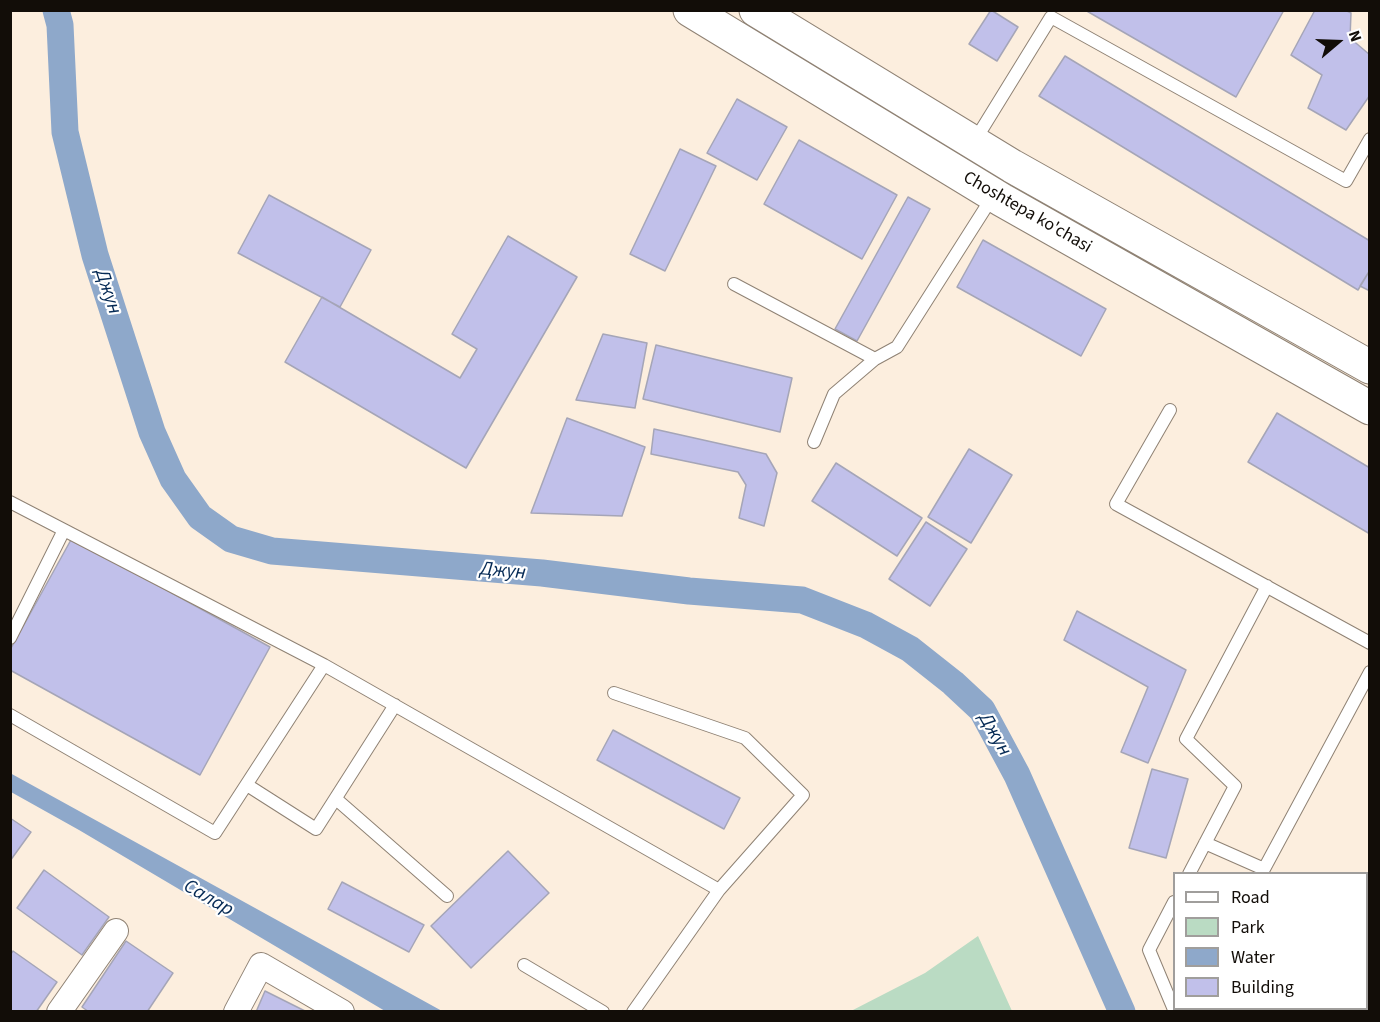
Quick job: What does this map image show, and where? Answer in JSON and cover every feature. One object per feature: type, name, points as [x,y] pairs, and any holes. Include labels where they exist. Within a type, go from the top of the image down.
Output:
[{"type":"main road","name":"Choshtepa ko'chasi","points":[[690,10],[994,195],[1370,408]]},
{"type":"main road","name":"Choshtepa ko'chasi","points":[[770,14],[974,142],[1370,367]]},
{"type":"street","points":[[59,1011],[116,931]]},
{"type":"street","points":[[236,1011],[261,965],[342,1011]]},
{"type":"lane","points":[[974,142],[1051,17],[1346,181],[1370,139]]},
{"type":"lane","points":[[814,442],[834,394],[874,359],[897,347],[994,195]]},
{"type":"lane","points":[[734,284],[874,359]]},
{"type":"lane","points":[[1170,410],[1116,504],[1370,643]]},
{"type":"lane","points":[[10,502],[324,665],[719,890]]},
{"type":"lane","points":[[10,638],[64,530]]},
{"type":"lane","points":[[1191,872],[1235,786],[1186,739],[1267,586]]},
{"type":"lane","points":[[10,715],[215,833],[324,665]]},
{"type":"lane","points":[[1206,843],[1264,869],[1370,672]]},
{"type":"lane","points":[[614,693],[745,738],[803,795],[719,890],[633,1011]]},
{"type":"lane","points":[[247,785],[316,829],[395,705]]},
{"type":"lane","points":[[336,799],[447,896]]},
{"type":"lane","points":[[1173,904],[1149,951],[1173,1006]]},
{"type":"lane","points":[[524,965],[603,1011]]},
{"type":"green space","points":[[978,936],[1012,1011],[851,1011],[925,973]]},
{"type":"water","name":"Салар","points":[[10,773],[442,1011],[385,1011],[11,792]]},
{"type":"building","points":[[991,10],[1018,27],[997,61],[969,44]]},
{"type":"building","points":[[1085,10],[1284,10],[1236,97]]},
{"type":"building","points":[[1315,10],[1345,10],[1351,13],[1350,38],[1370,55],[1370,95],[1346,130],[1308,108],[1322,75],[1291,55]]},
{"type":"building","points":[[1065,56],[1370,241],[1370,270],[1358,290],[1039,96]]},
{"type":"building","points":[[737,99],[787,127],[757,180],[707,153]]},
{"type":"building","points":[[799,140],[897,195],[862,259],[764,204]]},
{"type":"building","points":[[680,149],[716,166],[665,271],[630,254]]},
{"type":"building","points":[[269,195],[371,250],[340,307],[238,253]]},
{"type":"building","points":[[908,197],[930,209],[857,341],[835,329]]},
{"type":"building","points":[[508,236],[577,277],[466,468],[285,362],[322,297],[460,378],[477,349],[452,334]]},
{"type":"building","points":[[983,240],[1106,309],[1081,356],[957,287]]},
{"type":"building","points":[[1370,270],[1370,291],[1360,286]]},
{"type":"building","points":[[603,334],[647,343],[635,408],[576,400]]},
{"type":"building","points":[[656,345],[792,378],[780,432],[643,399]]},
{"type":"building","points":[[1277,413],[1370,468],[1370,534],[1248,462]]},
{"type":"building","points":[[567,418],[645,447],[622,516],[531,513]]},
{"type":"building","points":[[654,429],[766,454],[777,473],[764,526],[739,518],[746,485],[738,472],[651,454]]},
{"type":"building","points":[[969,449],[1012,475],[971,543],[928,517]]},
{"type":"building","points":[[836,463],[922,518],[897,556],[812,501]]},
{"type":"building","points":[[926,522],[967,549],[930,606],[889,579]]},
{"type":"building","points":[[72,538],[270,647],[200,775],[10,670],[10,650]]},
{"type":"building","points":[[1077,611],[1186,670],[1148,763],[1121,752],[1148,687],[1064,640]]},
{"type":"building","points":[[613,730],[740,798],[724,829],[597,760]]},
{"type":"building","points":[[1152,769],[1188,779],[1166,858],[1129,848]]},
{"type":"building","points":[[10,818],[31,832],[10,861]]},
{"type":"building","points":[[508,851],[549,893],[471,968],[431,926]]},
{"type":"building","points":[[44,870],[109,917],[82,955],[17,908]]},
{"type":"building","points":[[1370,872],[1370,1012],[1310,1012],[1310,1010],[1368,1010],[1368,876]]},
{"type":"building","points":[[342,882],[424,925],[409,952],[328,909]]},
{"type":"building","points":[[126,941],[173,973],[147,1012],[89,1012],[82,1007]]},
{"type":"building","points":[[13,951],[57,982],[36,1012],[10,1012],[10,955]]},
{"type":"building","points":[[265,991],[307,1012],[256,1012]]},
{"type":"building","points":[[1246,1010],[1298,1010],[1297,1012],[1250,1012]]},
{"type":"waterway","name":"Джун","points":[[56,10],[60,25],[65,132],[95,255],[152,432],[173,479],[200,517],[231,539],[272,551],[542,573],[689,591],[802,600],[866,625],[910,649],[953,683],[982,710],[1017,775],[1122,1012]]}]
